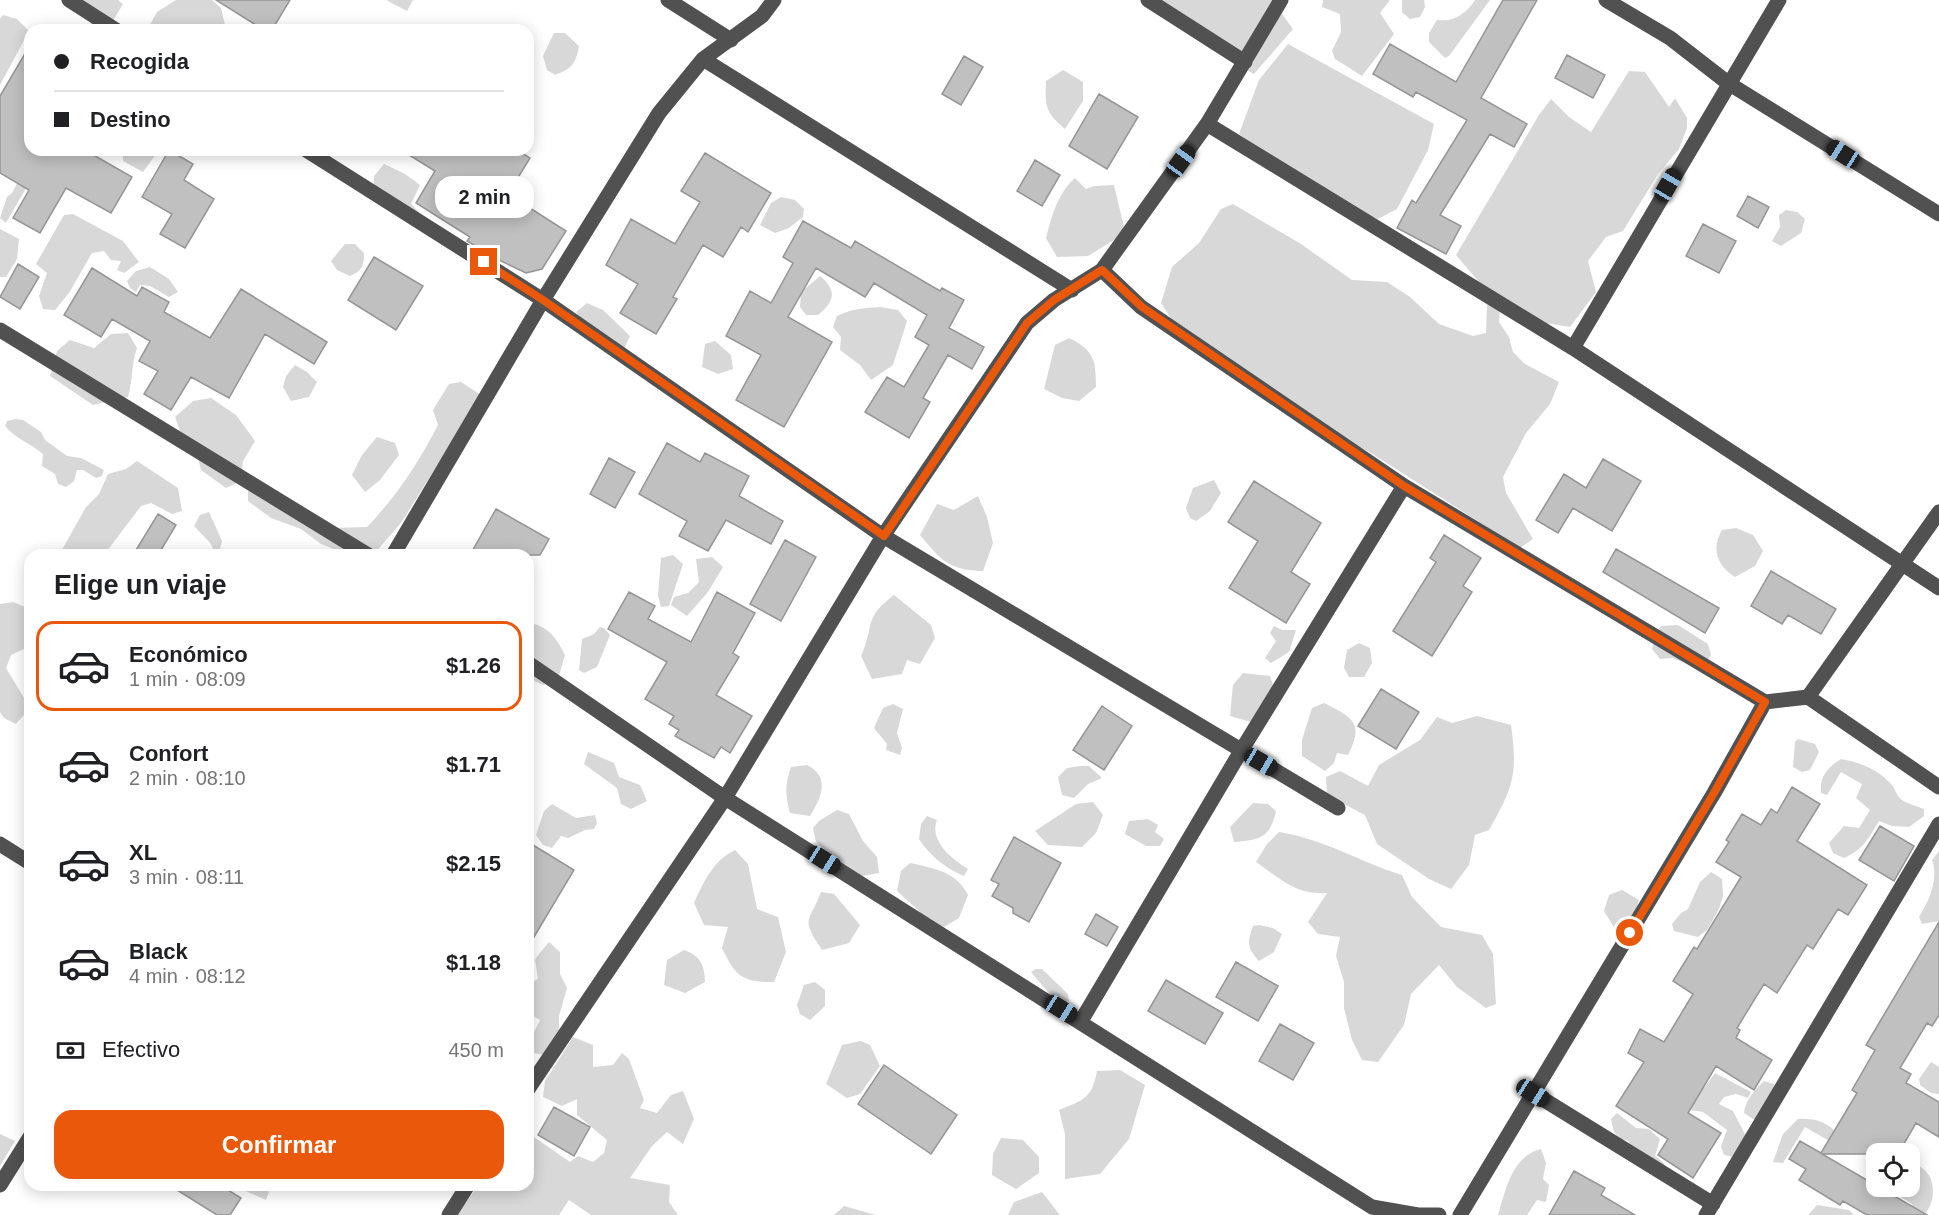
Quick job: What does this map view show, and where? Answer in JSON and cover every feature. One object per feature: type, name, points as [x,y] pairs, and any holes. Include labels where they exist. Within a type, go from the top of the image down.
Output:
[{"type":"street","points":[[69,0],[107,24]]},
{"type":"street","points":[[668,0],[731,40]]},
{"type":"street","points":[[397,549],[543,300],[659,112],[703,58],[762,16],[774,0]]},
{"type":"street","points":[[1148,0],[1245,62]]},
{"type":"street","points":[[534,1080],[725,798],[884,536],[1027,323],[1054,300],[1102,270],[1207,124],[1281,0]]},
{"type":"street","points":[[1606,0],[1670,38],[1728,83],[1939,213]]},
{"type":"street","points":[[1573,348],[1779,0]]},
{"type":"street","points":[[703,58],[1072,290]]},
{"type":"street","points":[[1207,124],[1573,348],[1939,588]]},
{"type":"street","points":[[315,156],[543,300],[884,536],[1338,808]]},
{"type":"street","points":[[1102,270],[1142,307],[1404,486],[1765,702],[1808,697],[1939,787]]},
{"type":"street","points":[[0,330],[358,549]]},
{"type":"street","points":[[1081,1021],[1404,486]]},
{"type":"street","points":[[1808,697],[1939,512]]},
{"type":"street","points":[[534,667],[725,798],[1081,1021],[1372,1211],[1418,1215],[1462,1212],[1714,793],[1765,702]]},
{"type":"street","points":[[1533,1093],[1709,1210],[1939,824]]},
{"type":"street","points":[[0,844],[24,859]]},
{"type":"street","points":[[0,1185],[24,1147]]},
{"type":"street","points":[[449,1215],[464,1191]]},
{"type":"shaded area","points":[[83,0],[118,0],[123,4],[111,24],[90,24],[94,16]]},
{"type":"shaded area","points":[[176,0],[212,0],[221,8],[225,24],[150,24],[157,12]]},
{"type":"shaded area","points":[[386,0],[413,0],[407,11]]},
{"type":"shaded area","points":[[1148,0],[1279,0],[1277,7],[1293,29],[1254,74],[1198,41]]},
{"type":"shaded area","points":[[1323,0],[1390,0],[1380,13],[1394,34],[1362,76],[1335,59],[1332,51],[1341,32],[1340,14],[1322,7]]},
{"type":"shaded area","points":[[1402,0],[1424,0],[1425,7],[1420,17],[1410,19],[1402,12]]},
{"type":"shaded area","points":[[1475,0],[1490,0],[1449,56],[1445,58],[1429,42],[1429,33],[1437,20],[1449,20],[1459,16]]},
{"type":"shaded area","points":[[3,15],[17,19],[24,26],[24,40],[0,85],[0,19]]},
{"type":"shaded area","points":[[554,33],[565,33],[579,46],[572,65],[555,75],[547,70],[543,56]]},
{"type":"shaded area","points":[[1288,44],[1434,124],[1428,150],[1397,209],[1378,219],[1341,204],[1239,134],[1259,80]]},
{"type":"shaded area","points":[[1063,70],[1083,82],[1083,101],[1065,129],[1050,113],[1046,97],[1046,81]]},
{"type":"shaded area","points":[[1629,71],[1645,72],[1669,107],[1675,98],[1687,118],[1687,128],[1679,149],[1658,174],[1623,231],[1606,237],[1588,261],[1596,292],[1570,327],[1545,323],[1485,289],[1456,255],[1539,115],[1551,99],[1569,117],[1591,132]]},
{"type":"shaded area","points":[[123,156],[155,156],[143,172],[123,161]]},
{"type":"shaded area","points":[[384,164],[405,174],[420,185],[411,204],[421,214],[404,216],[373,193],[374,176]]},
{"type":"shaded area","points":[[22,174],[29,183],[6,223],[0,218],[7,197],[12,193]]},
{"type":"shaded area","points":[[1075,178],[1086,189],[1094,186],[1114,185],[1124,227],[1119,237],[1088,256],[1057,257],[1046,238],[1059,198]]},
{"type":"shaded area","points":[[781,197],[795,200],[804,209],[803,217],[789,228],[775,233],[760,225],[771,203]]},
{"type":"shaded area","points":[[1233,204],[1301,244],[1352,280],[1387,282],[1410,297],[1439,324],[1473,336],[1486,333],[1487,305],[1494,302],[1500,306],[1499,322],[1509,337],[1513,352],[1525,364],[1559,382],[1550,404],[1526,433],[1503,477],[1506,493],[1533,539],[1520,548],[1371,453],[1312,421],[1186,341],[1161,303],[1172,267],[1199,243],[1221,209]]},
{"type":"shaded area","points":[[1786,210],[1797,212],[1805,219],[1801,233],[1781,246],[1772,241],[1780,227],[1779,215]]},
{"type":"shaded area","points":[[73,214],[123,241],[139,262],[124,273],[117,270],[121,261],[111,260],[104,251],[92,253],[69,293],[55,310],[43,309],[39,296],[47,273],[36,264],[64,215]]},
{"type":"shaded area","points":[[0,229],[19,239],[17,259],[6,277],[0,277]]},
{"type":"shaded area","points":[[345,244],[355,244],[364,253],[361,268],[350,276],[337,270],[331,261]]},
{"type":"shaded area","points":[[150,267],[169,279],[178,292],[169,297],[150,286],[140,285],[136,292],[130,288],[127,281],[136,271]]},
{"type":"shaded area","points":[[820,276],[830,287],[832,296],[828,306],[818,315],[806,315],[800,307],[801,292]]},
{"type":"shaded area","points":[[587,303],[603,310],[630,336],[624,349],[586,327],[576,312]]},
{"type":"shaded area","points":[[880,307],[898,310],[907,321],[893,365],[871,380],[860,365],[840,350],[841,337],[833,327],[837,316],[858,309]]},
{"type":"shaded area","points":[[128,333],[137,348],[128,397],[93,405],[50,376],[57,351],[70,340],[94,348],[111,334]]},
{"type":"shaded area","points":[[1069,338],[1089,352],[1094,363],[1096,387],[1079,401],[1062,398],[1044,389],[1055,345]]},
{"type":"shaded area","points":[[715,341],[731,355],[733,369],[718,374],[702,367],[705,344]]},
{"type":"shaded area","points":[[295,365],[317,382],[309,397],[291,401],[283,387],[286,376]]},
{"type":"shaded area","points":[[461,382],[481,395],[401,523],[378,549],[334,549],[321,544],[301,529],[271,518],[248,501],[248,491],[257,491],[331,528],[367,527],[398,490],[423,453],[438,425],[433,410],[449,384]]},
{"type":"shaded area","points":[[211,398],[236,415],[255,441],[243,461],[241,481],[226,488],[201,470],[195,446],[180,431],[175,417],[193,401]]},
{"type":"shaded area","points":[[23,420],[41,432],[45,440],[67,456],[81,458],[104,470],[102,476],[96,478],[83,470],[77,470],[74,481],[66,487],[58,484],[55,474],[42,466],[43,454],[5,426],[7,421]]},
{"type":"shaded area","points":[[377,437],[395,443],[399,455],[380,480],[365,492],[352,475],[362,455]]},
{"type":"shaded area","points":[[137,461],[178,488],[182,511],[172,514],[151,503],[141,506],[109,549],[62,549],[86,507],[99,494],[108,474],[126,469]]},
{"type":"shaded area","points":[[1214,480],[1221,493],[1210,511],[1196,521],[1190,518],[1186,508],[1193,488]]},
{"type":"shaded area","points":[[978,496],[987,517],[993,543],[983,571],[961,568],[946,562],[920,535],[937,504],[954,510]]},
{"type":"shaded area","points":[[209,512],[222,541],[220,549],[213,549],[194,526],[200,515]]},
{"type":"shaded area","points":[[1736,528],[1753,535],[1763,551],[1755,566],[1735,577],[1720,562],[1717,544],[1722,530]]},
{"type":"shaded area","points":[[673,555],[683,564],[669,606],[661,607],[658,596],[661,558]]},
{"type":"shaded area","points":[[712,557],[723,567],[708,592],[687,616],[671,605],[674,597],[688,593],[699,582],[696,559]]},
{"type":"shaded area","points":[[894,595],[931,625],[935,638],[920,664],[907,660],[902,674],[872,679],[861,656],[874,616]]},
{"type":"shaded area","points":[[13,602],[24,607],[24,649],[11,655],[6,668],[24,698],[24,715],[16,724],[4,718],[0,712],[0,604]]},
{"type":"shaded area","points":[[534,624],[551,634],[565,655],[558,679],[543,685],[534,681]]},
{"type":"shaded area","points":[[1678,625],[1708,644],[1711,655],[1702,669],[1672,658],[1660,659],[1652,649],[1656,633],[1661,626]]},
{"type":"shaded area","points":[[1274,626],[1282,630],[1296,630],[1289,652],[1271,663],[1265,658],[1276,641],[1270,633]]},
{"type":"shaded area","points":[[600,627],[610,635],[597,667],[584,673],[579,670],[582,639],[594,634]]},
{"type":"shaded area","points":[[1359,643],[1370,648],[1372,663],[1364,677],[1349,677],[1344,668],[1347,650]]},
{"type":"shaded area","points":[[1243,673],[1270,676],[1277,697],[1258,724],[1230,716],[1233,685]]},
{"type":"shaded area","points":[[1324,703],[1343,713],[1355,728],[1353,744],[1348,755],[1337,753],[1334,763],[1325,771],[1302,756],[1302,740],[1312,708]]},
{"type":"shaded area","points":[[893,704],[903,709],[897,733],[902,748],[900,755],[886,750],[887,744],[874,728],[883,708]]},
{"type":"shaded area","points":[[1477,716],[1511,725],[1514,756],[1512,780],[1504,803],[1489,830],[1475,835],[1469,865],[1451,889],[1429,879],[1377,844],[1365,815],[1327,795],[1326,777],[1340,771],[1368,786],[1379,765],[1420,740],[1437,717],[1452,723]]},
{"type":"shaded area","points":[[1798,739],[1815,744],[1819,752],[1810,770],[1802,772],[1793,767],[1795,742]]},
{"type":"shaded area","points":[[588,752],[614,763],[619,777],[640,785],[647,801],[631,809],[621,804],[617,788],[584,764]]},
{"type":"shaded area","points":[[1841,759],[1855,762],[1881,775],[1892,785],[1902,800],[1924,809],[1924,816],[1909,827],[1892,826],[1879,821],[1869,838],[1856,851],[1844,858],[1833,853],[1829,843],[1844,826],[1859,828],[1870,810],[1856,798],[1862,784],[1841,772],[1827,795],[1821,793],[1821,782],[1825,773]]},
{"type":"shaded area","points":[[807,765],[819,776],[822,788],[818,802],[810,816],[790,813],[787,795],[791,767]]},
{"type":"shaded area","points":[[1089,766],[1102,778],[1088,784],[1074,798],[1062,795],[1058,777],[1067,768]]},
{"type":"shaded area","points":[[1093,802],[1103,815],[1096,833],[1082,847],[1048,845],[1035,831],[1076,804]]},
{"type":"shaded area","points":[[1253,803],[1268,804],[1276,811],[1271,827],[1262,836],[1234,842],[1230,827]]},
{"type":"shaded area","points":[[552,804],[576,818],[595,815],[597,823],[594,829],[585,830],[568,838],[561,836],[552,848],[543,845],[536,835],[544,811]]},
{"type":"shaded area","points":[[837,810],[849,814],[863,841],[877,857],[879,873],[862,876],[849,869],[816,842],[813,828],[819,821]]},
{"type":"shaded area","points":[[927,816],[937,820],[936,835],[943,849],[968,869],[964,876],[938,861],[919,839],[921,824]]},
{"type":"shaded area","points":[[1148,819],[1158,825],[1155,832],[1164,839],[1160,846],[1146,846],[1125,834],[1129,821]]},
{"type":"shaded area","points":[[1279,832],[1327,845],[1402,875],[1412,897],[1441,927],[1482,935],[1493,954],[1496,1004],[1486,1008],[1457,987],[1439,965],[1411,994],[1404,1025],[1378,1062],[1362,1060],[1352,1040],[1344,1008],[1344,982],[1336,956],[1340,937],[1318,934],[1308,922],[1327,893],[1298,889],[1256,862],[1267,844]]},
{"type":"shaded area","points":[[735,850],[748,864],[757,909],[778,917],[786,952],[774,982],[754,981],[736,972],[722,948],[728,927],[704,925],[694,903],[715,866]]},
{"type":"shaded area","points":[[1939,851],[1939,921],[1922,924],[1919,917],[1934,882],[1932,860]]},
{"type":"shaded area","points":[[910,863],[944,872],[963,887],[968,895],[959,918],[944,927],[924,921],[919,911],[897,891],[901,871]]},
{"type":"shaded area","points":[[1711,872],[1722,879],[1723,896],[1719,909],[1707,930],[1698,937],[1674,931],[1672,924],[1681,913],[1688,909],[1700,882]]},
{"type":"shaded area","points":[[1622,890],[1639,900],[1633,921],[1615,929],[1604,911],[1609,895]]},
{"type":"shaded area","points":[[821,892],[834,894],[860,925],[849,943],[822,950],[811,932],[810,916]]},
{"type":"shaded area","points":[[1253,926],[1273,928],[1282,934],[1274,952],[1259,961],[1250,949],[1249,941]]},
{"type":"shaded area","points":[[549,942],[560,952],[560,974],[567,988],[559,1016],[559,1045],[549,1056],[534,1053],[534,1032],[540,1020],[534,1016],[534,981],[538,979],[535,959]]},
{"type":"shaded area","points":[[684,950],[698,958],[704,971],[705,982],[685,993],[664,985],[667,960]]},
{"type":"shaded area","points":[[1042,969],[1068,994],[1069,1001],[1059,1005],[1031,972]]},
{"type":"shaded area","points":[[815,982],[825,990],[825,1006],[810,1020],[800,1014],[797,1005],[804,985]]},
{"type":"shaded area","points":[[573,1037],[593,1045],[593,1067],[613,1065],[622,1053],[629,1059],[644,1100],[640,1108],[657,1113],[671,1095],[683,1091],[694,1119],[683,1144],[667,1132],[652,1146],[630,1178],[670,1185],[669,1202],[678,1215],[591,1215],[569,1200],[559,1215],[456,1215],[474,1191],[534,1191],[534,1137],[570,1162],[578,1156],[593,1162],[604,1153],[607,1140],[577,1115],[577,1099],[562,1106],[543,1097],[545,1081]]},
{"type":"shaded area","points":[[861,1041],[870,1045],[880,1066],[860,1094],[847,1098],[826,1084],[842,1045]]},
{"type":"shaded area","points":[[1931,1062],[1939,1067],[1939,1094],[1931,1093],[1920,1085],[1919,1079]]},
{"type":"shaded area","points":[[1120,1070],[1145,1085],[1129,1139],[1100,1174],[1065,1179],[1065,1134],[1059,1110],[1074,1104],[1089,1093],[1097,1071]]},
{"type":"shaded area","points":[[1715,1073],[1751,1092],[1748,1098],[1736,1094],[1724,1097],[1719,1104],[1733,1111],[1748,1140],[1735,1157],[1724,1155],[1721,1146],[1727,1130],[1703,1112],[1690,1110],[1682,1104],[1688,1078],[1704,1088]]},
{"type":"shaded area","points":[[1764,1081],[1774,1084],[1776,1090],[1761,1119],[1753,1119],[1744,1113],[1746,1104]]},
{"type":"shaded area","points":[[1617,1113],[1636,1128],[1649,1129],[1660,1139],[1655,1156],[1664,1163],[1661,1174],[1632,1158],[1629,1141],[1621,1139],[1614,1132],[1611,1119]]},
{"type":"shaded area","points":[[1798,1119],[1821,1122],[1838,1135],[1831,1142],[1805,1127],[1783,1163],[1773,1162],[1783,1134]]},
{"type":"shaded area","points":[[0,1134],[15,1141],[0,1166]]},
{"type":"shaded area","points":[[1001,1138],[1023,1140],[1039,1157],[1039,1173],[1016,1189],[992,1175],[993,1154]]},
{"type":"shaded area","points":[[1541,1149],[1546,1163],[1543,1179],[1549,1185],[1546,1202],[1537,1200],[1527,1215],[1498,1215],[1507,1185],[1517,1166],[1531,1153]]},
{"type":"shaded area","points":[[1920,1167],[1925,1170],[1932,1183],[1932,1199],[1925,1214],[1914,1211],[1912,1204],[1901,1197],[1920,1197]]},
{"type":"shaded area","points":[[246,1191],[268,1191],[266,1200]]},
{"type":"shaded area","points":[[1042,1192],[1060,1215],[1008,1215],[1014,1202]]},
{"type":"shaded area","points":[[1817,1205],[1849,1210],[1854,1215],[1808,1215]]},
{"type":"shaded area","points":[[844,1206],[876,1215],[834,1215]]},
{"type":"building","points":[[216,0],[290,0],[276,24],[254,24]]},
{"type":"building","points":[[1503,0],[1537,0],[1481,98],[1527,124],[1514,147],[1490,134],[1440,215],[1461,226],[1446,254],[1397,228],[1412,200],[1416,203],[1467,120],[1416,92],[1413,97],[1373,74],[1390,44],[1456,82]]},
{"type":"building","points":[[24,55],[24,156],[95,156],[132,177],[111,213],[66,188],[40,233],[13,218],[29,190],[0,173],[0,96]]},
{"type":"building","points":[[1567,55],[1605,75],[1593,98],[1555,78]]},
{"type":"building","points":[[964,56],[983,67],[961,105],[942,94]]},
{"type":"building","points":[[1099,94],[1138,117],[1107,169],[1069,146]]},
{"type":"building","points":[[705,153],[771,193],[748,232],[741,227],[723,257],[703,245],[673,297],[677,299],[656,334],[620,313],[638,284],[606,265],[631,219],[675,244],[700,202],[681,191]]},
{"type":"building","points":[[166,156],[179,156],[193,164],[184,180],[214,199],[185,248],[160,234],[172,214],[142,197]]},
{"type":"building","points":[[411,156],[527,156],[530,158],[508,194],[566,231],[542,269],[526,273],[497,259],[467,241],[470,237],[416,203],[435,171]]},
{"type":"building","points":[[1035,160],[1060,175],[1042,206],[1017,191]]},
{"type":"building","points":[[1748,196],[1769,207],[1758,228],[1737,216]]},
{"type":"building","points":[[803,221],[851,248],[855,241],[940,291],[942,288],[964,300],[949,328],[984,347],[972,369],[948,355],[923,398],[930,402],[909,438],[865,412],[887,377],[904,387],[929,345],[915,337],[927,315],[874,283],[865,297],[816,268],[788,317],[832,342],[784,427],[736,400],[761,355],[726,336],[750,291],[771,303],[793,263],[783,257]]},
{"type":"building","points":[[1703,224],[1736,241],[1719,273],[1686,256]]},
{"type":"building","points":[[374,257],[423,286],[396,330],[348,300]]},
{"type":"building","points":[[18,264],[39,277],[20,309],[0,297]]},
{"type":"building","points":[[92,268],[137,296],[142,287],[169,302],[164,312],[210,338],[241,289],[327,342],[314,364],[265,334],[229,398],[191,377],[171,410],[144,394],[158,371],[139,361],[150,341],[112,319],[101,337],[64,315]]},
{"type":"building","points":[[667,443],[700,462],[705,453],[749,476],[739,496],[783,521],[771,544],[726,520],[708,551],[679,536],[687,521],[639,494]]},
{"type":"building","points":[[609,458],[635,472],[615,508],[590,494]]},
{"type":"building","points":[[1603,459],[1641,481],[1612,531],[1573,508],[1558,533],[1536,520],[1564,474],[1586,488]]},
{"type":"building","points":[[1254,481],[1321,523],[1291,572],[1310,584],[1286,623],[1229,588],[1258,541],[1228,522]]},
{"type":"building","points":[[496,509],[549,539],[540,555],[534,555],[534,549],[473,549]]},
{"type":"building","points":[[158,514],[176,525],[162,549],[137,549]]},
{"type":"building","points":[[1444,535],[1481,558],[1463,586],[1472,592],[1432,656],[1393,631],[1436,562],[1430,558]]},
{"type":"building","points":[[785,540],[816,557],[781,621],[750,604]]},
{"type":"building","points":[[1616,549],[1719,608],[1705,633],[1603,572]]},
{"type":"building","points":[[1771,571],[1836,609],[1821,634],[1788,615],[1782,624],[1751,606]]},
{"type":"building","points":[[629,592],[655,606],[648,619],[691,642],[717,592],[755,613],[733,653],[739,657],[716,695],[752,716],[730,753],[721,747],[714,758],[675,736],[679,730],[669,724],[674,716],[645,699],[667,662],[608,629]]},
{"type":"building","points":[[1381,689],[1419,712],[1396,749],[1358,726]]},
{"type":"building","points":[[1102,706],[1132,726],[1104,770],[1073,750]]},
{"type":"building","points":[[1792,787],[1820,804],[1797,841],[1867,885],[1848,915],[1838,909],[1813,949],[1807,945],[1777,993],[1764,984],[1737,1028],[1740,1030],[1736,1038],[1772,1060],[1754,1090],[1716,1066],[1688,1113],[1721,1133],[1693,1178],[1658,1155],[1668,1139],[1616,1106],[1644,1062],[1628,1053],[1640,1029],[1664,1042],[1693,994],[1673,981],[1694,947],[1697,949],[1741,877],[1716,862],[1729,842],[1726,840],[1742,814],[1761,825],[1771,809],[1777,813]]},
{"type":"building","points":[[1880,826],[1914,846],[1894,881],[1859,860]]},
{"type":"building","points":[[1014,837],[1061,863],[1029,922],[1013,913],[1013,908],[992,896],[999,884],[991,880]]},
{"type":"building","points":[[534,846],[574,870],[534,937]]},
{"type":"building","points":[[1096,914],[1118,927],[1107,946],[1085,934]]},
{"type":"building","points":[[1939,922],[1939,1015],[1932,1026],[1927,1023],[1900,1068],[1911,1074],[1906,1083],[1939,1102],[1939,1137],[1916,1123],[1904,1143],[1866,1143],[1866,1154],[1822,1154],[1866,1180],[1866,1197],[1896,1197],[1927,1215],[1867,1215],[1843,1201],[1840,1205],[1799,1180],[1806,1169],[1789,1159],[1800,1141],[1821,1153],[1857,1093],[1852,1090],[1875,1050],[1866,1045]]},
{"type":"building","points":[[1236,962],[1278,986],[1258,1021],[1216,997]]},
{"type":"building","points":[[1166,980],[1223,1013],[1205,1044],[1148,1011]]},
{"type":"building","points":[[1280,1024],[1314,1043],[1293,1080],[1259,1061]]},
{"type":"building","points":[[884,1065],[957,1115],[931,1154],[858,1104]]},
{"type":"building","points":[[554,1107],[590,1127],[574,1156],[538,1135]]},
{"type":"building","points":[[1574,1171],[1605,1188],[1601,1195],[1635,1215],[1549,1215]]},
{"type":"building","points":[[179,1191],[230,1191],[241,1198],[230,1215],[217,1215]]},
{"type":"route","points":[[484,262],[543,300],[884,536],[1027,323],[1054,300],[1102,270],[1142,307],[1404,486],[1765,702],[1714,793],[1630,933]]}]
